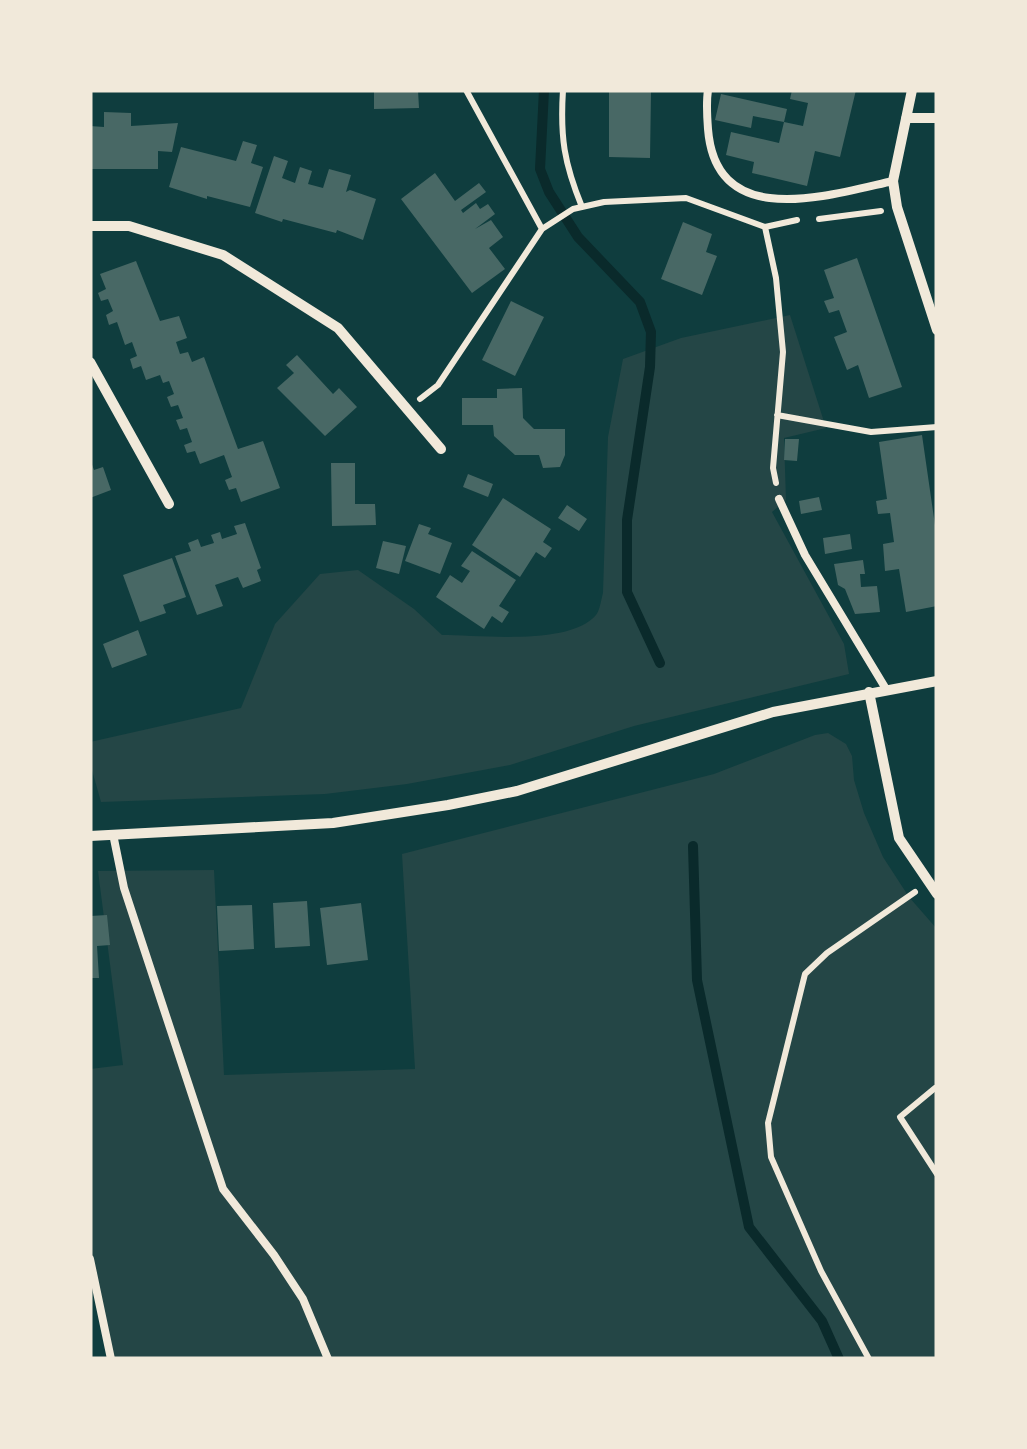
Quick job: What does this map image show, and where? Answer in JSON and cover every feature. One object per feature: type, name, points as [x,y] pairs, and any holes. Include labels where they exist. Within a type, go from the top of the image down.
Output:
[{"type":"street","points":[[912,90],[893,181],[896,207],[937,330]]},
{"type":"street","points":[[906,118],[937,118]]},
{"type":"street","points":[[90,226],[129,226],[223,255],[338,328],[441,449]]},
{"type":"street","points":[[90,362],[169,504]]},
{"type":"street","points":[[90,836],[333,823],[448,805],[516,792],[773,712],[937,681]]},
{"type":"street","points":[[869,692],[899,838],[937,894]]},
{"type":"lane","points":[[708,90],[710,156],[728,185],[770,199],[810,199],[893,181]]},
{"type":"lane","points":[[778,499],[805,555],[886,689]]},
{"type":"lane","points":[[113,834],[124,888],[217,1175],[223,1189],[303,1299],[328,1359]]},
{"type":"lane","points":[[90,1259],[111,1359]]},
{"type":"path","points":[[466,90],[544,228]]},
{"type":"path","points":[[563,90],[560,135],[577,208]]},
{"type":"path","points":[[407,409],[438,384],[544,228],[577,208],[604,202],[686,198],[765,227],[776,278],[783,352],[773,468],[778,499]]},
{"type":"path","points":[[777,415],[871,432],[937,427]]},
{"type":"path","points":[[869,1359],[821,1270],[771,1157],[768,1123],[804,974],[827,953],[928,883]]},
{"type":"path","points":[[935,1088],[900,1117],[937,1174]]},
{"type":"shaded area","points":[[790,315],[826,428],[784,438],[786,500],[772,512],[844,644],[849,674],[634,726],[510,765],[407,784],[325,794],[101,802],[90,763],[90,742],[241,708],[275,624],[320,574],[358,570],[414,609],[442,635],[523,637],[583,625],[597,613],[603,593],[608,437],[623,359],[681,338]]},
{"type":"shaded area","points":[[828,733],[846,744],[852,756],[864,813],[883,857],[909,897],[937,929],[937,1359],[113,1359],[90,1246],[90,1069],[123,1065],[98,871],[214,870],[224,1075],[415,1069],[402,854],[714,774]]},
{"type":"building","points":[[374,90],[418,90],[419,108],[374,109]]},
{"type":"building","points":[[792,90],[856,90],[840,157],[815,151],[807,186],[752,173],[754,162],[726,155],[731,132],[779,143],[784,122],[803,126],[808,103],[790,99]]},
{"type":"building","points":[[609,92],[651,92],[650,158],[609,157]]},
{"type":"building","points":[[721,94],[787,109],[784,122],[753,116],[751,128],[715,120]]},
{"type":"building","points":[[104,112],[131,113],[131,126],[178,123],[172,152],[158,151],[158,169],[90,169],[90,126],[104,127]]},
{"type":"building","points":[[243,141],[257,145],[251,163],[263,167],[250,207],[169,187],[181,147],[236,161]]},
{"type":"building","points":[[274,156],[288,161],[282,178],[295,183],[300,167],[312,171],[308,184],[323,188],[329,169],[351,175],[346,192],[376,199],[363,240],[337,230],[336,233],[283,219],[282,222],[255,213]]},
{"type":"building","points":[[435,173],[455,201],[479,183],[486,192],[461,210],[463,213],[476,203],[480,209],[488,204],[495,214],[475,229],[491,220],[503,237],[489,248],[505,269],[472,293],[401,199]]},
{"type":"building","points":[[683,222],[712,234],[706,252],[717,256],[702,295],[661,279]]},
{"type":"building","points":[[857,258],[902,387],[869,398],[858,365],[847,370],[834,337],[847,332],[839,310],[829,313],[824,301],[834,298],[824,270]]},
{"type":"building","points":[[136,261],[160,321],[179,316],[187,338],[176,342],[180,354],[188,352],[192,362],[204,357],[238,449],[263,441],[280,488],[241,502],[236,488],[229,490],[225,480],[232,477],[224,455],[200,464],[195,451],[187,453],[184,445],[192,442],[187,428],[180,430],[176,420],[183,418],[178,405],[171,407],[167,397],[174,394],[169,381],[163,383],[160,375],[146,380],[141,366],[133,369],[130,359],[137,356],[132,342],[125,345],[117,322],[109,325],[106,315],[113,311],[108,299],[101,301],[98,293],[106,289],[100,274]]},
{"type":"building","points":[[511,301],[544,317],[515,376],[482,360]]},
{"type":"building","points":[[297,355],[333,394],[339,388],[357,407],[325,436],[277,388],[294,373],[286,365]]},
{"type":"building","points":[[522,388],[523,418],[534,429],[565,429],[565,455],[560,467],[543,468],[539,455],[515,455],[494,436],[493,425],[462,425],[462,398],[497,398],[497,389]]},
{"type":"building","points":[[922,435],[937,539],[937,606],[906,612],[899,569],[885,571],[883,544],[894,542],[890,513],[878,514],[876,501],[887,499],[879,442]]},
{"type":"building","points":[[785,439],[799,439],[797,461],[784,460]]},
{"type":"building","points":[[90,459],[94,470],[103,467],[111,490],[90,498]]},
{"type":"building","points":[[331,463],[355,463],[355,504],[375,504],[376,525],[332,526]]},
{"type":"building","points":[[468,474],[493,484],[488,497],[463,487]]},
{"type":"building","points":[[819,497],[822,510],[801,514],[799,501]]},
{"type":"building","points":[[503,498],[551,529],[543,542],[552,548],[545,558],[536,552],[520,577],[472,545]]},
{"type":"building","points":[[567,505],[587,519],[579,531],[558,518]]},
{"type":"building","points":[[245,523],[261,568],[257,570],[261,581],[243,588],[238,577],[215,585],[223,606],[197,615],[175,556],[191,551],[188,543],[198,539],[201,547],[214,543],[211,535],[220,532],[222,539],[237,534],[234,526]]},
{"type":"building","points":[[419,524],[431,528],[428,534],[452,543],[440,574],[405,561]]},
{"type":"building","points":[[850,534],[852,549],[825,554],[823,538]]},
{"type":"building","points":[[383,541],[406,546],[399,574],[376,568]]},
{"type":"building","points":[[472,551],[516,580],[499,606],[509,612],[502,623],[492,616],[484,629],[436,597],[450,575],[462,583],[470,571],[461,566]]},
{"type":"building","points":[[172,558],[186,597],[163,605],[166,613],[140,622],[123,575]]},
{"type":"building","points":[[863,560],[865,574],[860,574],[861,587],[877,586],[880,612],[855,614],[845,589],[838,585],[834,564]]},
{"type":"building","points":[[138,630],[147,655],[112,668],[103,644]]},
{"type":"building","points":[[307,901],[310,946],[275,948],[273,903]]},
{"type":"building","points":[[361,903],[368,960],[327,965],[320,908]]},
{"type":"building","points":[[252,905],[254,949],[219,951],[217,906]]},
{"type":"building","points":[[107,915],[110,945],[97,946],[99,978],[90,978],[90,916]]},
{"type":"waterway","points":[[544,90],[540,169],[549,192],[578,237],[640,302],[651,332],[650,367],[627,520],[627,592],[660,663]]},
{"type":"waterway","points":[[693,846],[697,980],[749,1227],[822,1321],[839,1359]]}]
